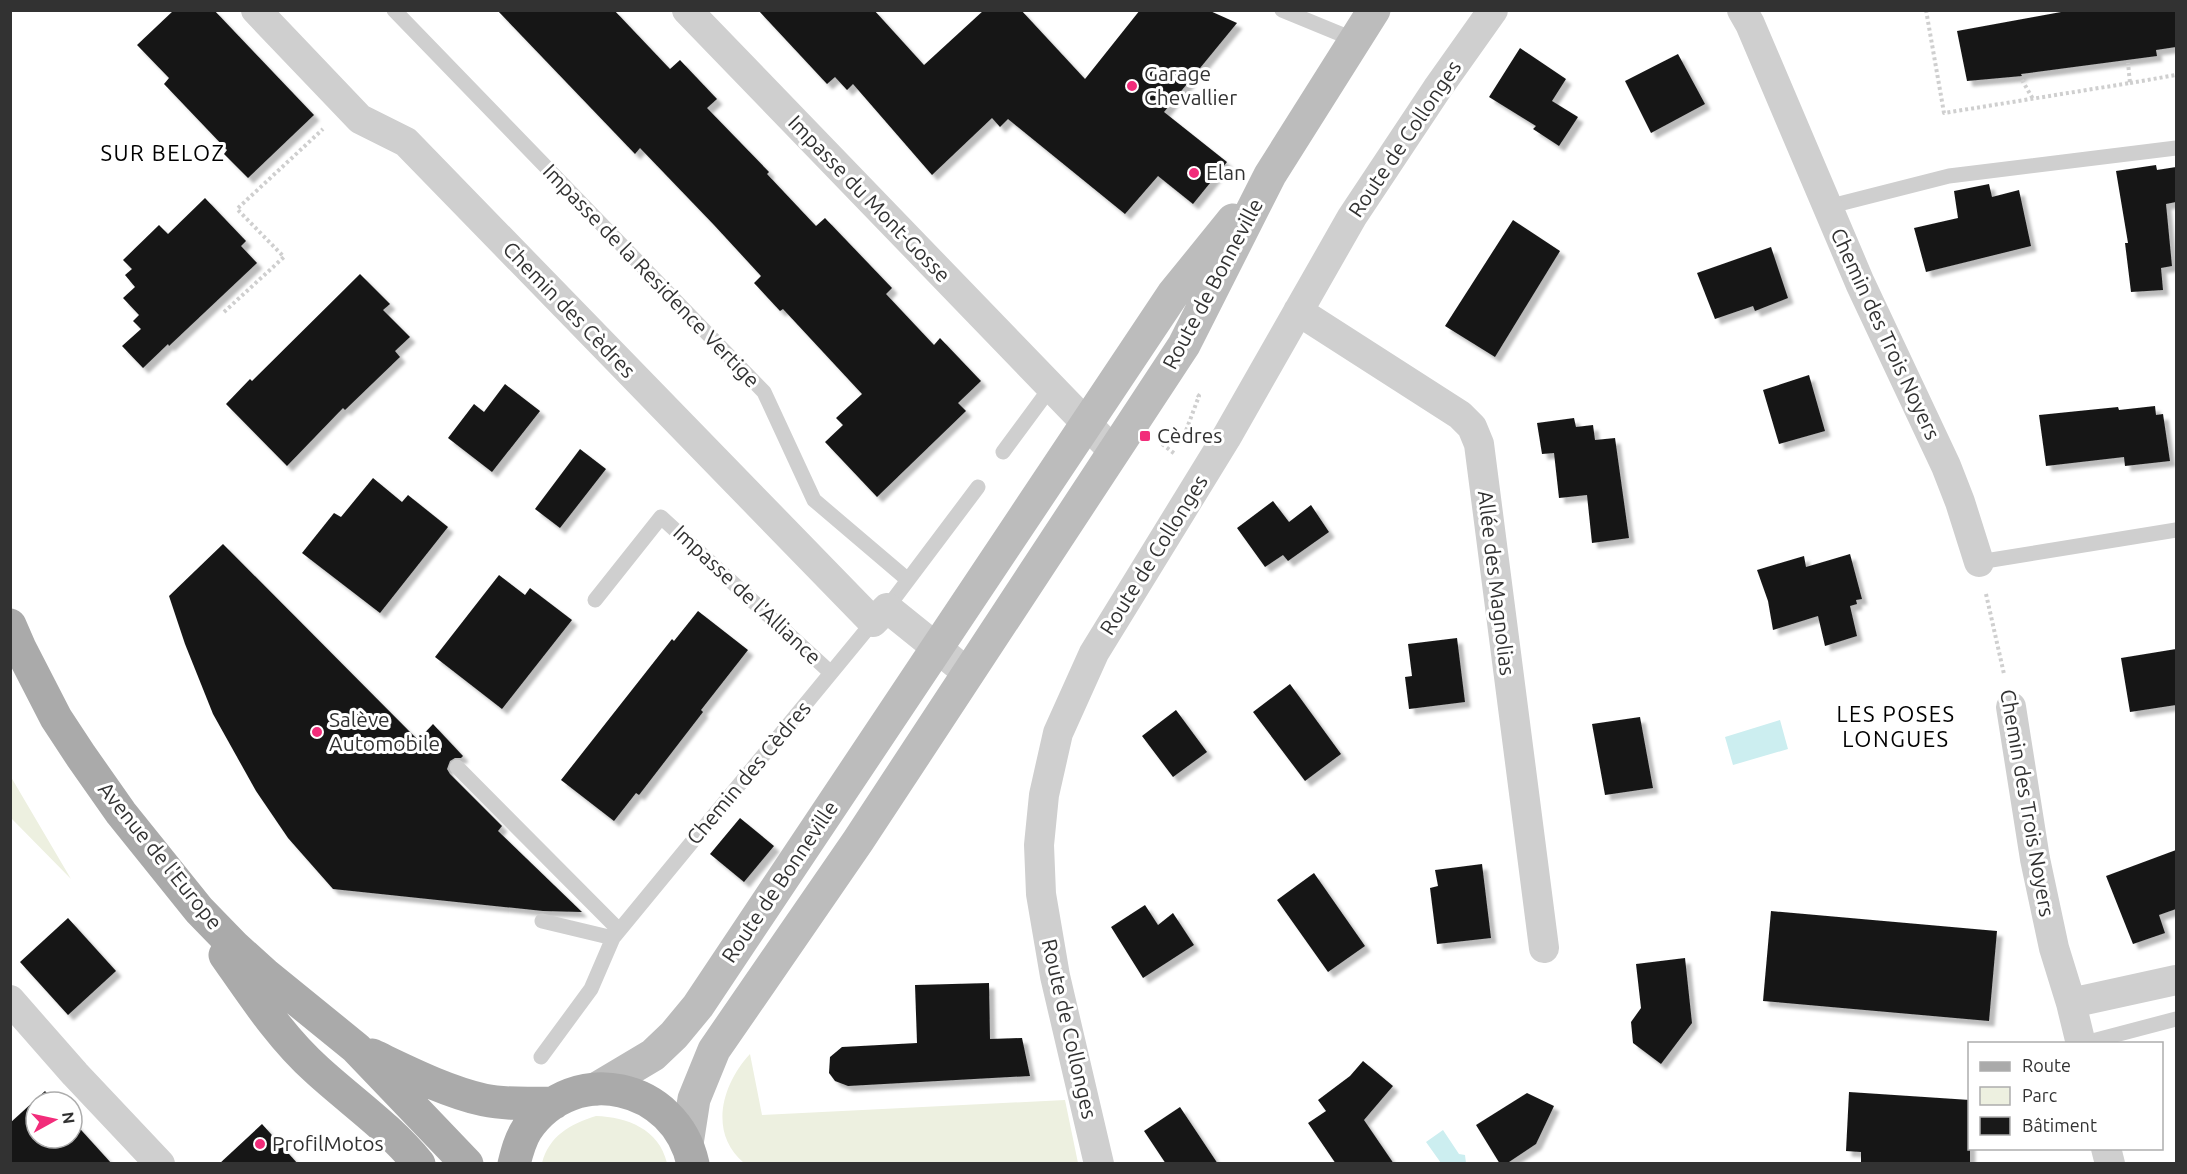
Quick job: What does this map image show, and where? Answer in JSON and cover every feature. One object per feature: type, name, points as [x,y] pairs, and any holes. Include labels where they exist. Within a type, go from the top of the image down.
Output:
[{"type":"main road","name":"Route de Bonneville","points":[[692,1158],[694,1099],[714,1050],[858,841],[969,674],[1196,324],[1270,175],[1374,10]]},
{"type":"main road","name":"Route de Bonneville","points":[[596,1089],[653,1055],[675,1035],[698,1006],[1173,294],[1270,175]]},
{"type":"main road","name":"Avenue de l'Europe","points":[[10,625],[56,718],[115,805],[199,910],[234,946],[298,1002],[357,1048],[467,1164]]},
{"type":"main road","points":[[164,868],[249,989],[290,1041],[317,1070],[392,1133],[419,1164]]},
{"type":"main road","name":"Avenue de l'Europe","points":[[357,1048],[450,1090],[484,1100],[507,1103],[554,1103]]},
{"type":"main road","points":[[514,1164],[521,1141],[540,1115],[554,1103],[581,1091],[596,1089],[621,1091],[645,1099],[674,1122],[692,1158]]},
{"type":"street","name":"Chemin des Cèdres","points":[[256,10],[360,119],[406,142],[880,615],[936,648]]},
{"type":"street","name":"Impasse du Mont-Gosse","points":[[687,10],[1087,424]]},
{"type":"street","name":"Route de Collonges","points":[[1099,1164],[1055,976],[1041,894],[1039,844],[1044,795],[1058,733],[1094,653],[1226,438],[1352,217],[1493,10]]},
{"type":"street","name":"Chemin des Trois Noyers","points":[[1742,10],[1902,376],[1946,466],[1979,562]]},
{"type":"street","name":"Allée des Magnolias","points":[[1298,311],[1460,415],[1472,427],[1479,444],[1544,948]]},
{"type":"street","points":[[1087,424],[1114,452]]},
{"type":"street","points":[[936,648],[969,674]]},
{"type":"street","name":"Chemin des Trois Noyers","points":[[2011,707],[2035,860],[2054,948],[2081,1042]]},
{"type":"street","points":[[2071,1003],[2176,980]]},
{"type":"street","points":[[10,1000],[160,1164]]},
{"type":"lane","name":"Impasse de la Residence Vertige","points":[[394,10],[764,392],[814,500],[908,580]]},
{"type":"lane","points":[[1282,10],[1355,40]]},
{"type":"lane","name":"Chemin des Trois Noyers","points":[[1827,207],[1949,176],[2176,148]]},
{"type":"lane","points":[[1004,452],[1051,387]]},
{"type":"lane","name":"Chemin des Cèdres","points":[[541,1057],[591,988],[619,931],[880,615],[978,488]]},
{"type":"lane","name":"Impasse de l'Alliance","points":[[596,600],[661,517],[831,673]]},
{"type":"lane","points":[[1979,562],[2176,530]]},
{"type":"lane","points":[[457,767],[619,931]]},
{"type":"lane","points":[[542,921],[619,931]]},
{"type":"lane","points":[[2089,1042],[2176,1019]]},
{"type":"path","points":[[1926,10],[1944,114],[2176,75]]},
{"type":"path","points":[[2128,63],[2130,83]]},
{"type":"path","points":[[2022,80],[2033,99]]},
{"type":"path","points":[[224,312],[284,257],[237,209],[348,105]]},
{"type":"path","points":[[1133,423],[1176,456],[1199,396],[1194,393],[1188,400]]},
{"type":"path","name":"Chemin des Trois Noyers","points":[[1979,562],[2011,707]]},
{"type":"green space","points":[[11,777],[71,879],[11,818]]},
{"type":"green space","points":[[750,1054],[762,1115],[1065,1100],[1078,1163],[744,1163],[733,1151],[726,1138],[723,1109],[732,1079]]},
{"type":"green space","points":[[596,1116],[619,1119],[640,1127],[657,1141],[667,1163],[542,1163],[555,1138],[569,1127]]},
{"type":"water","points":[[1780,720],[1788,749],[1733,765],[1725,737]]},
{"type":"water","points":[[1443,1130],[1459,1154],[1465,1155],[1466,1163],[1441,1163],[1426,1142]]},
{"type":"building","points":[[174,10],[214,10],[314,115],[248,178],[224,154],[227,150],[164,84],[169,78],[137,45]]},
{"type":"building","points":[[497,10],[614,10],[670,69],[680,60],[717,99],[707,108],[769,172],[767,174],[816,226],[825,218],[892,288],[886,294],[934,345],[940,338],[981,381],[958,403],[966,411],[877,497],[825,442],[843,425],[836,418],[862,394],[783,309],[780,311],[754,283],[761,276],[714,225],[640,148],[635,154]]},
{"type":"building","points":[[758,10],[874,10],[924,65],[984,10],[1021,10],[1085,79],[1140,10],[1208,10],[1237,23],[1164,112],[1227,162],[1193,204],[1158,176],[1125,214],[1008,119],[1000,127],[992,118],[932,175],[853,84],[847,90],[835,77],[827,84]]},
{"type":"building","points":[[2072,10],[2176,10],[2176,47],[2156,50],[2157,56],[2021,74],[2022,76],[1967,81],[1957,31]]},
{"type":"building","points":[[1520,48],[1566,79],[1552,101],[1578,117],[1559,146],[1533,129],[1536,126],[1489,97]]},
{"type":"building","points":[[1678,54],[1705,104],[1651,133],[1625,81]]},
{"type":"building","points":[[2156,165],[2157,170],[2176,167],[2176,202],[2166,204],[2172,266],[2161,268],[2163,290],[2131,292],[2125,243],[2128,243],[2116,171]]},
{"type":"building","points":[[1989,184],[1992,197],[2019,190],[2031,246],[1926,272],[1914,228],[1958,218],[1954,191]]},
{"type":"building","points":[[205,198],[246,241],[241,246],[257,263],[143,368],[122,346],[141,329],[133,321],[139,315],[123,298],[135,287],[125,275],[132,269],[123,260],[159,225],[168,234]]},
{"type":"building","points":[[1513,220],[1560,251],[1495,357],[1445,326]]},
{"type":"building","points":[[1771,247],[1788,298],[1755,311],[1753,306],[1715,319],[1697,273]]},
{"type":"building","points":[[360,274],[390,304],[383,310],[410,337],[395,351],[400,357],[345,410],[343,408],[287,466],[226,404]]},
{"type":"building","points":[[1809,375],[1825,431],[1779,444],[1763,390]]},
{"type":"building","points":[[505,384],[540,411],[492,472],[448,438],[474,404],[484,412]]},
{"type":"building","points":[[2155,406],[2156,415],[2163,414],[2170,461],[2125,466],[2124,457],[2046,466],[2039,415],[2118,407],[2119,410]]},
{"type":"building","points":[[1574,418],[1576,427],[1593,425],[1595,440],[1615,438],[1629,538],[1592,543],[1587,495],[1559,498],[1554,453],[1542,454],[1537,423]]},
{"type":"building","points":[[580,449],[606,469],[560,528],[535,509]]},
{"type":"building","points":[[373,478],[402,502],[408,495],[448,527],[380,613],[302,553],[334,513],[341,517]]},
{"type":"building","points":[[1273,501],[1289,522],[1311,505],[1329,532],[1288,561],[1283,555],[1265,567],[1237,528]]},
{"type":"building","name":"Salève Automobile","points":[[223,544],[418,740],[433,724],[463,756],[450,761],[447,769],[450,774],[502,826],[498,831],[582,912],[543,911],[333,889],[288,838],[256,791],[213,714],[169,596]]},
{"type":"building","points":[[1850,554],[1862,599],[1856,600],[1857,604],[1850,606],[1857,636],[1825,646],[1818,616],[1773,630],[1768,601],[1757,570],[1804,556],[1806,567]]},
{"type":"building","points":[[499,575],[525,595],[530,588],[572,620],[502,709],[435,657]]},
{"type":"building","points":[[698,611],[748,650],[639,795],[636,793],[614,821],[561,780],[672,639],[674,641]]},
{"type":"building","points":[[1457,638],[1465,702],[1409,709],[1405,677],[1412,676],[1408,644]]},
{"type":"building","points":[[2176,649],[2176,705],[2130,712],[2121,658]]},
{"type":"building","points":[[1290,684],[1341,754],[1305,781],[1253,712]]},
{"type":"building","points":[[1176,710],[1207,752],[1173,777],[1142,736]]},
{"type":"building","points":[[1640,717],[1653,788],[1605,795],[1592,724]]},
{"type":"building","points":[[740,818],[774,846],[744,882],[710,854]]},
{"type":"building","points":[[2176,850],[2176,909],[2159,915],[2165,933],[2133,944],[2106,876]]},
{"type":"building","points":[[1482,864],[1491,938],[1437,944],[1430,888],[1438,886],[1435,870]]},
{"type":"building","points":[[1314,873],[1365,946],[1328,972],[1277,900]]},
{"type":"building","points":[[1145,905],[1158,925],[1173,913],[1194,945],[1143,978],[1111,927]]},
{"type":"building","points":[[1771,911],[1997,931],[1989,1021],[1763,1001]]},
{"type":"building","points":[[68,918],[116,971],[68,1015],[20,962]]},
{"type":"building","points":[[1685,958],[1692,1023],[1661,1064],[1633,1043],[1631,1022],[1641,1008],[1636,964]]},
{"type":"building","points":[[989,983],[990,1039],[1022,1038],[1030,1076],[848,1086],[835,1081],[829,1073],[830,1057],[842,1047],[917,1043],[915,985]]},
{"type":"building","points":[[1363,1061],[1393,1086],[1364,1120],[1394,1164],[1336,1164],[1308,1123],[1326,1111],[1318,1100],[1350,1076]]},
{"type":"building","points":[[1849,1092],[1968,1100],[1970,1164],[1861,1164],[1861,1152],[1846,1151]]},
{"type":"building","points":[[1527,1093],[1554,1106],[1536,1144],[1506,1164],[1500,1164],[1476,1125]]},
{"type":"building","points":[[1180,1107],[1218,1164],[1166,1164],[1144,1131]]},
{"type":"building","points":[[24,1110],[24,1150],[84,1150],[84,1133],[112,1164],[10,1164],[10,1123]]},
{"type":"building","name":"ProfilMotos","points":[[262,1124],[298,1164],[219,1164]]},
{"type":"place","name":"Garage Chevallier","points":[[1132,86]]},
{"type":"place","name":"Elan","points":[[1194,173]]},
{"type":"place","name":"Cèdres","points":[[1145,436]]},
{"type":"place","name":"Salève Automobile","points":[[317,732]]},
{"type":"place","name":"ProfilMotos","points":[[260,1144]]},
{"type":"district","name":"SUR BELOZ","points":[[163,153]]},
{"type":"district","name":"LES POSES LONGUES","points":[[1896,726]]}]
